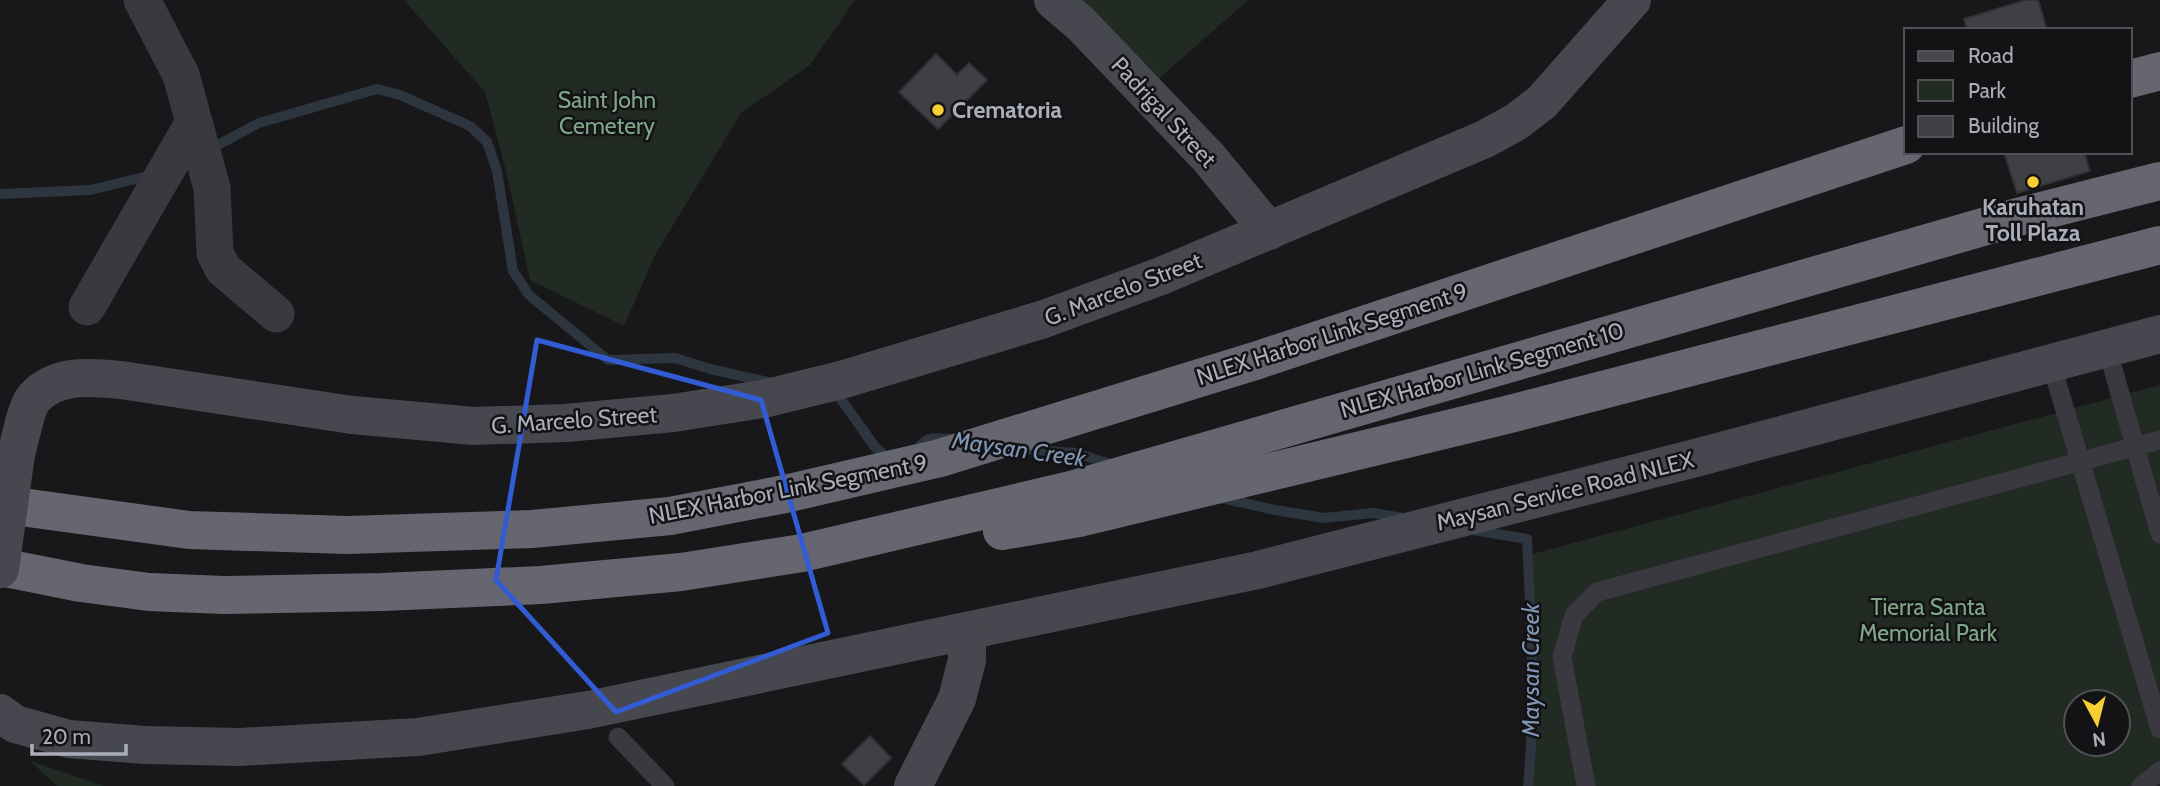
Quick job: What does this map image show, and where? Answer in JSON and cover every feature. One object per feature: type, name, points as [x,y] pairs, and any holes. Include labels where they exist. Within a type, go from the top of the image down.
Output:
[{"type":"highway","points":[[2132,78],[2160,71]]},
{"type":"highway","name":"NLEX Harbor Link Segment 9","points":[[0,503],[189,530],[347,535],[532,529],[670,516],[785,494],[940,458],[1245,364],[1904,146]]},
{"type":"highway","name":"NLEX Harbor Link Segment 10","points":[[802,553],[1071,490],[1960,233],[2160,181]]},
{"type":"highway","points":[[0,568],[149,592],[224,595],[342,593],[541,585],[681,572],[802,553],[930,544],[1079,518],[1519,412],[2160,245]]},
{"type":"street","points":[[142,0],[181,75],[212,188],[215,253],[223,268],[276,314]]},
{"type":"street","name":"Padrigal Street","points":[[1054,0],[1081,24],[1209,158],[1269,231]]},
{"type":"street","name":"G. Marcelo Street","points":[[0,568],[16,454],[33,399],[57,381],[86,377],[121,380],[352,415],[474,426],[579,422],[673,413],[763,399],[841,380],[1044,319],[1161,276],[1485,139],[1516,122],[1542,102],[1632,0]]},
{"type":"street","points":[[87,307],[194,122]]},
{"type":"street","name":"Maysan Service Road NLEX","points":[[967,632],[1258,570],[1716,453],[2160,334]]},
{"type":"street","points":[[0,713],[15,724],[69,739],[145,745],[239,747],[418,737],[588,710],[967,632],[967,660],[957,699],[913,786]]},
{"type":"lane","points":[[2107,348],[2160,534]]},
{"type":"lane","points":[[2051,363],[2160,729]]},
{"type":"lane","points":[[1586,786],[1562,657],[1574,615],[1597,592],[2160,440]]},
{"type":"lane","points":[[618,737],[665,786]]},
{"type":"lane","points":[[2141,786],[2160,771]]},
{"type":"highlighted area","points":[[537,340],[761,400],[828,633],[616,712],[496,580]]},
{"type":"green space","name":"Saint John Cemetery","points":[[404,0],[855,0],[810,65],[741,113],[655,255],[624,326],[530,280],[485,92]]},
{"type":"green space","points":[[1076,0],[1248,0],[1156,81]]},
{"type":"green space","name":"Tierra Santa Memorial Park","points":[[2160,385],[2160,786],[1532,786],[1534,728],[1529,555]]},
{"type":"green space","points":[[30,761],[104,786],[57,786]]},
{"type":"building","points":[[2026,0],[2038,0],[2046,28],[1966,28],[1964,19]]},
{"type":"building","name":"Crematoria","points":[[936,54],[957,75],[969,63],[987,80],[938,129],[899,92]]},
{"type":"building","name":"Karuhatan Toll Plaza","points":[[2005,154],[2085,154],[2090,171],[2017,193]]},
{"type":"building","points":[[870,736],[891,758],[864,785],[842,764]]},
{"type":"waterway","name":"Maysan Creek","points":[[214,147],[259,123],[377,89],[400,95],[470,126],[487,142],[497,171],[513,271],[529,295],[608,360],[675,358],[772,383]]},
{"type":"waterway","name":"Maysan Creek","points":[[0,194],[90,190],[152,175]]},
{"type":"waterway","name":"Maysan Creek","points":[[832,392],[836,392],[875,447],[889,459]]},
{"type":"waterway","name":"Maysan Creek","points":[[915,454],[922,444],[930,439],[951,439]]},
{"type":"waterway","name":"Maysan Creek","points":[[1018,449],[1076,453],[1113,465]]},
{"type":"waterway","name":"Maysan Creek","points":[[1221,498],[1324,518],[1373,513],[1403,518]]},
{"type":"waterway","name":"Maysan Creek","points":[[1473,530],[1527,539],[1532,693],[1528,786]]},
{"type":"place","name":"Crematoria","points":[[938,110]]},
{"type":"place","name":"Karuhatan Toll Plaza","points":[[2033,182]]}]
